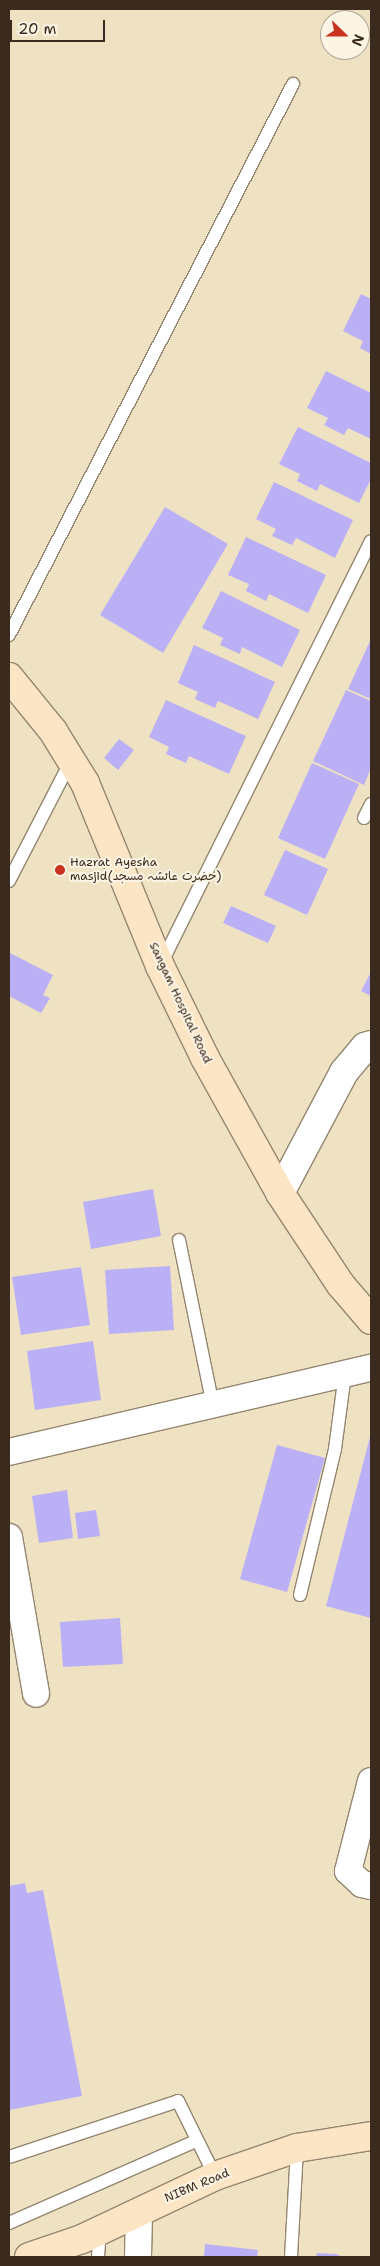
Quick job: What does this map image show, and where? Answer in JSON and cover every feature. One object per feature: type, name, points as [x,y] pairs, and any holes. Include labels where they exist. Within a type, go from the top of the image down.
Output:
[{"type":"main road","name":"Sangam Hospital Road","points":[[9,677],[53,731],[85,783],[160,966],[205,1058],[280,1194],[341,1285],[371,1320]]},
{"type":"main road","name":"NIBM Road","points":[[32,2257],[82,2239],[215,2176],[297,2148],[371,2136]]},
{"type":"street","points":[[280,1194],[344,1072],[365,1047],[371,1045]]},
{"type":"street","points":[[9,1452],[371,1368]]},
{"type":"street","points":[[9,1538],[36,1694]]},
{"type":"street","points":[[371,1781],[348,1871],[362,1884],[371,1886]]},
{"type":"street","points":[[138,2257],[139,2212]]},
{"type":"lane","points":[[9,635],[293,84]]},
{"type":"lane","points":[[160,966],[371,541]]},
{"type":"lane","points":[[9,881],[71,761]]},
{"type":"lane","points":[[364,818],[371,804]]},
{"type":"lane","points":[[179,1240],[213,1405]]},
{"type":"lane","points":[[300,1595],[335,1449],[345,1374]]},
{"type":"lane","points":[[9,2157],[178,2101],[196,2141],[215,2176]]},
{"type":"lane","points":[[9,2223],[196,2141]]},
{"type":"lane","points":[[291,2257],[297,2148]]},
{"type":"lane","points":[[98,2257],[100,2230]]},
{"type":"building","points":[[361,294],[371,299],[371,354],[360,348],[363,341],[343,331]]},
{"type":"building","points":[[326,371],[371,393],[371,439],[348,428],[344,435],[324,425],[328,418],[307,408]]},
{"type":"building","points":[[298,427],[371,463],[371,479],[359,503],[320,484],[317,491],[297,481],[300,474],[279,464]]},
{"type":"building","points":[[274,482],[353,520],[335,558],[296,538],[292,545],[272,536],[276,529],[256,519]]},
{"type":"building","points":[[165,507],[228,544],[163,653],[100,615]]},
{"type":"building","points":[[246,537],[326,575],[308,613],[269,594],[266,601],[246,591],[249,584],[228,575]]},
{"type":"building","points":[[221,591],[300,630],[282,667],[242,647],[240,654],[220,645],[223,638],[202,628]]},
{"type":"building","points":[[371,639],[371,699],[348,689]]},
{"type":"building","points":[[194,645],[275,682],[258,719],[218,701],[215,708],[195,699],[198,692],[178,683]]},
{"type":"building","points":[[346,690],[371,701],[371,768],[364,785],[313,761]]},
{"type":"building","points":[[166,700],[246,736],[229,774],[189,756],[186,763],[166,754],[169,747],[149,737]]},
{"type":"building","points":[[119,739],[134,750],[118,770],[104,758]]},
{"type":"building","points":[[312,763],[359,784],[325,859],[278,838]]},
{"type":"building","points":[[285,850],[328,869],[307,915],[264,895]]},
{"type":"building","points":[[231,906],[276,926],[268,943],[223,923]]},
{"type":"building","points":[[10,953],[53,975],[43,995],[50,998],[41,1013],[9,996]]},
{"type":"building","points":[[371,972],[371,996],[361,991]]},
{"type":"building","points":[[153,1189],[161,1236],[91,1249],[83,1202]]},
{"type":"building","points":[[170,1266],[174,1330],[109,1334],[105,1270]]},
{"type":"building","points":[[81,1267],[90,1325],[21,1335],[12,1277]]},
{"type":"building","points":[[93,1341],[101,1400],[35,1410],[27,1351]]},
{"type":"building","points":[[371,1433],[371,1618],[326,1606]]},
{"type":"building","points":[[277,1445],[325,1458],[287,1592],[240,1579]]},
{"type":"building","points":[[67,1490],[73,1538],[39,1543],[32,1496]]},
{"type":"building","points":[[96,1510],[100,1536],[78,1539],[75,1513]]},
{"type":"building","points":[[120,1618],[123,1664],[63,1667],[60,1622]]},
{"type":"building","points":[[25,1883],[27,1893],[43,1890],[82,2096],[9,2110],[9,1886]]},
{"type":"building","points":[[205,2244],[258,2250],[257,2257],[204,2257]]},
{"type":"building","points":[[317,2253],[336,2254],[343,2257],[316,2257]]},
{"type":"place","name":"Hazrat Ayesha masjid(حضرت عائشہ مسجد)","points":[[60,870]]}]
